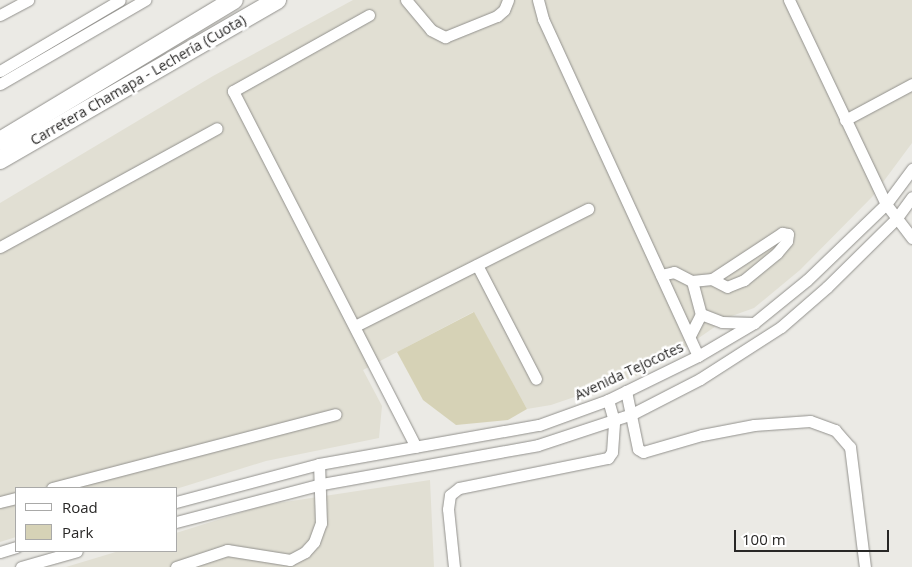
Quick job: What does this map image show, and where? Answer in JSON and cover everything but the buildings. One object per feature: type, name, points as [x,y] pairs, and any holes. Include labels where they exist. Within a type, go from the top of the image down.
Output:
[{"type":"highway","name":"Carretera Chamapa - Lechería (Cuota)","points":[[0,141],[234,0]]},
{"type":"highway","name":"Carretera Chamapa - Lechería (Cuota)","points":[[0,160],[276,0]]},
{"type":"highway","points":[[237,21],[289,0]]},
{"type":"street","points":[[0,15],[28,0]]},
{"type":"street","points":[[0,70],[120,0]]},
{"type":"street","points":[[0,84],[144,0]]},
{"type":"street","points":[[406,0],[431,30],[445,37],[497,16],[504,10],[508,0]]},
{"type":"street","points":[[538,0],[543,19],[698,356]]},
{"type":"street","points":[[789,0],[886,204],[912,238]]},
{"type":"street","points":[[369,15],[233,91],[416,447]]},
{"type":"street","points":[[846,120],[912,84]]},
{"type":"street","points":[[0,247],[217,128]]},
{"type":"street","name":"Avenida Tejocotes","points":[[178,501],[319,464],[539,425],[608,400],[698,356],[754,323],[807,280],[886,204],[912,170]]},
{"type":"street","points":[[178,521],[322,484],[538,445],[632,414],[700,379],[780,327],[827,287],[896,219],[912,196]]},
{"type":"street","points":[[355,326],[588,209]]},
{"type":"street","points":[[661,275],[674,272],[692,281],[712,279],[782,233],[788,234],[787,240],[777,253],[744,280],[727,286],[712,279]]},
{"type":"street","points":[[477,265],[536,379]]},
{"type":"street","points":[[690,336],[701,314],[692,281]]},
{"type":"street","points":[[701,314],[722,322],[754,323]]},
{"type":"street","points":[[626,391],[638,449],[643,452],[702,435],[754,425],[810,421],[835,430],[850,447],[865,567]]},
{"type":"street","points":[[454,567],[448,509],[450,495],[459,488],[600,462],[612,452],[614,421],[608,400]]},
{"type":"street","points":[[56,487],[336,414]]},
{"type":"street","points":[[176,567],[227,550],[290,560],[305,552],[314,542],[321,523],[322,484],[319,464]]},
{"type":"street","points":[[0,502],[15,498]]},
{"type":"street","points":[[0,552],[15,547]]},
{"type":"street","points":[[21,567],[74,552]]},
{"type":"shaded area","points":[[353,0],[912,0],[912,143],[872,197],[800,270],[754,308],[729,317],[680,351],[636,376],[551,405],[527,409],[473,312],[363,370],[382,406],[379,438],[266,461],[178,488],[15,487],[15,537],[0,542],[0,203],[213,76]]},
{"type":"shaded area","points":[[430,480],[434,567],[66,567],[116,552],[178,552],[178,532],[265,505]]},
{"type":"green space","points":[[474,312],[527,409],[508,420],[456,425],[423,400],[397,352]]}]
